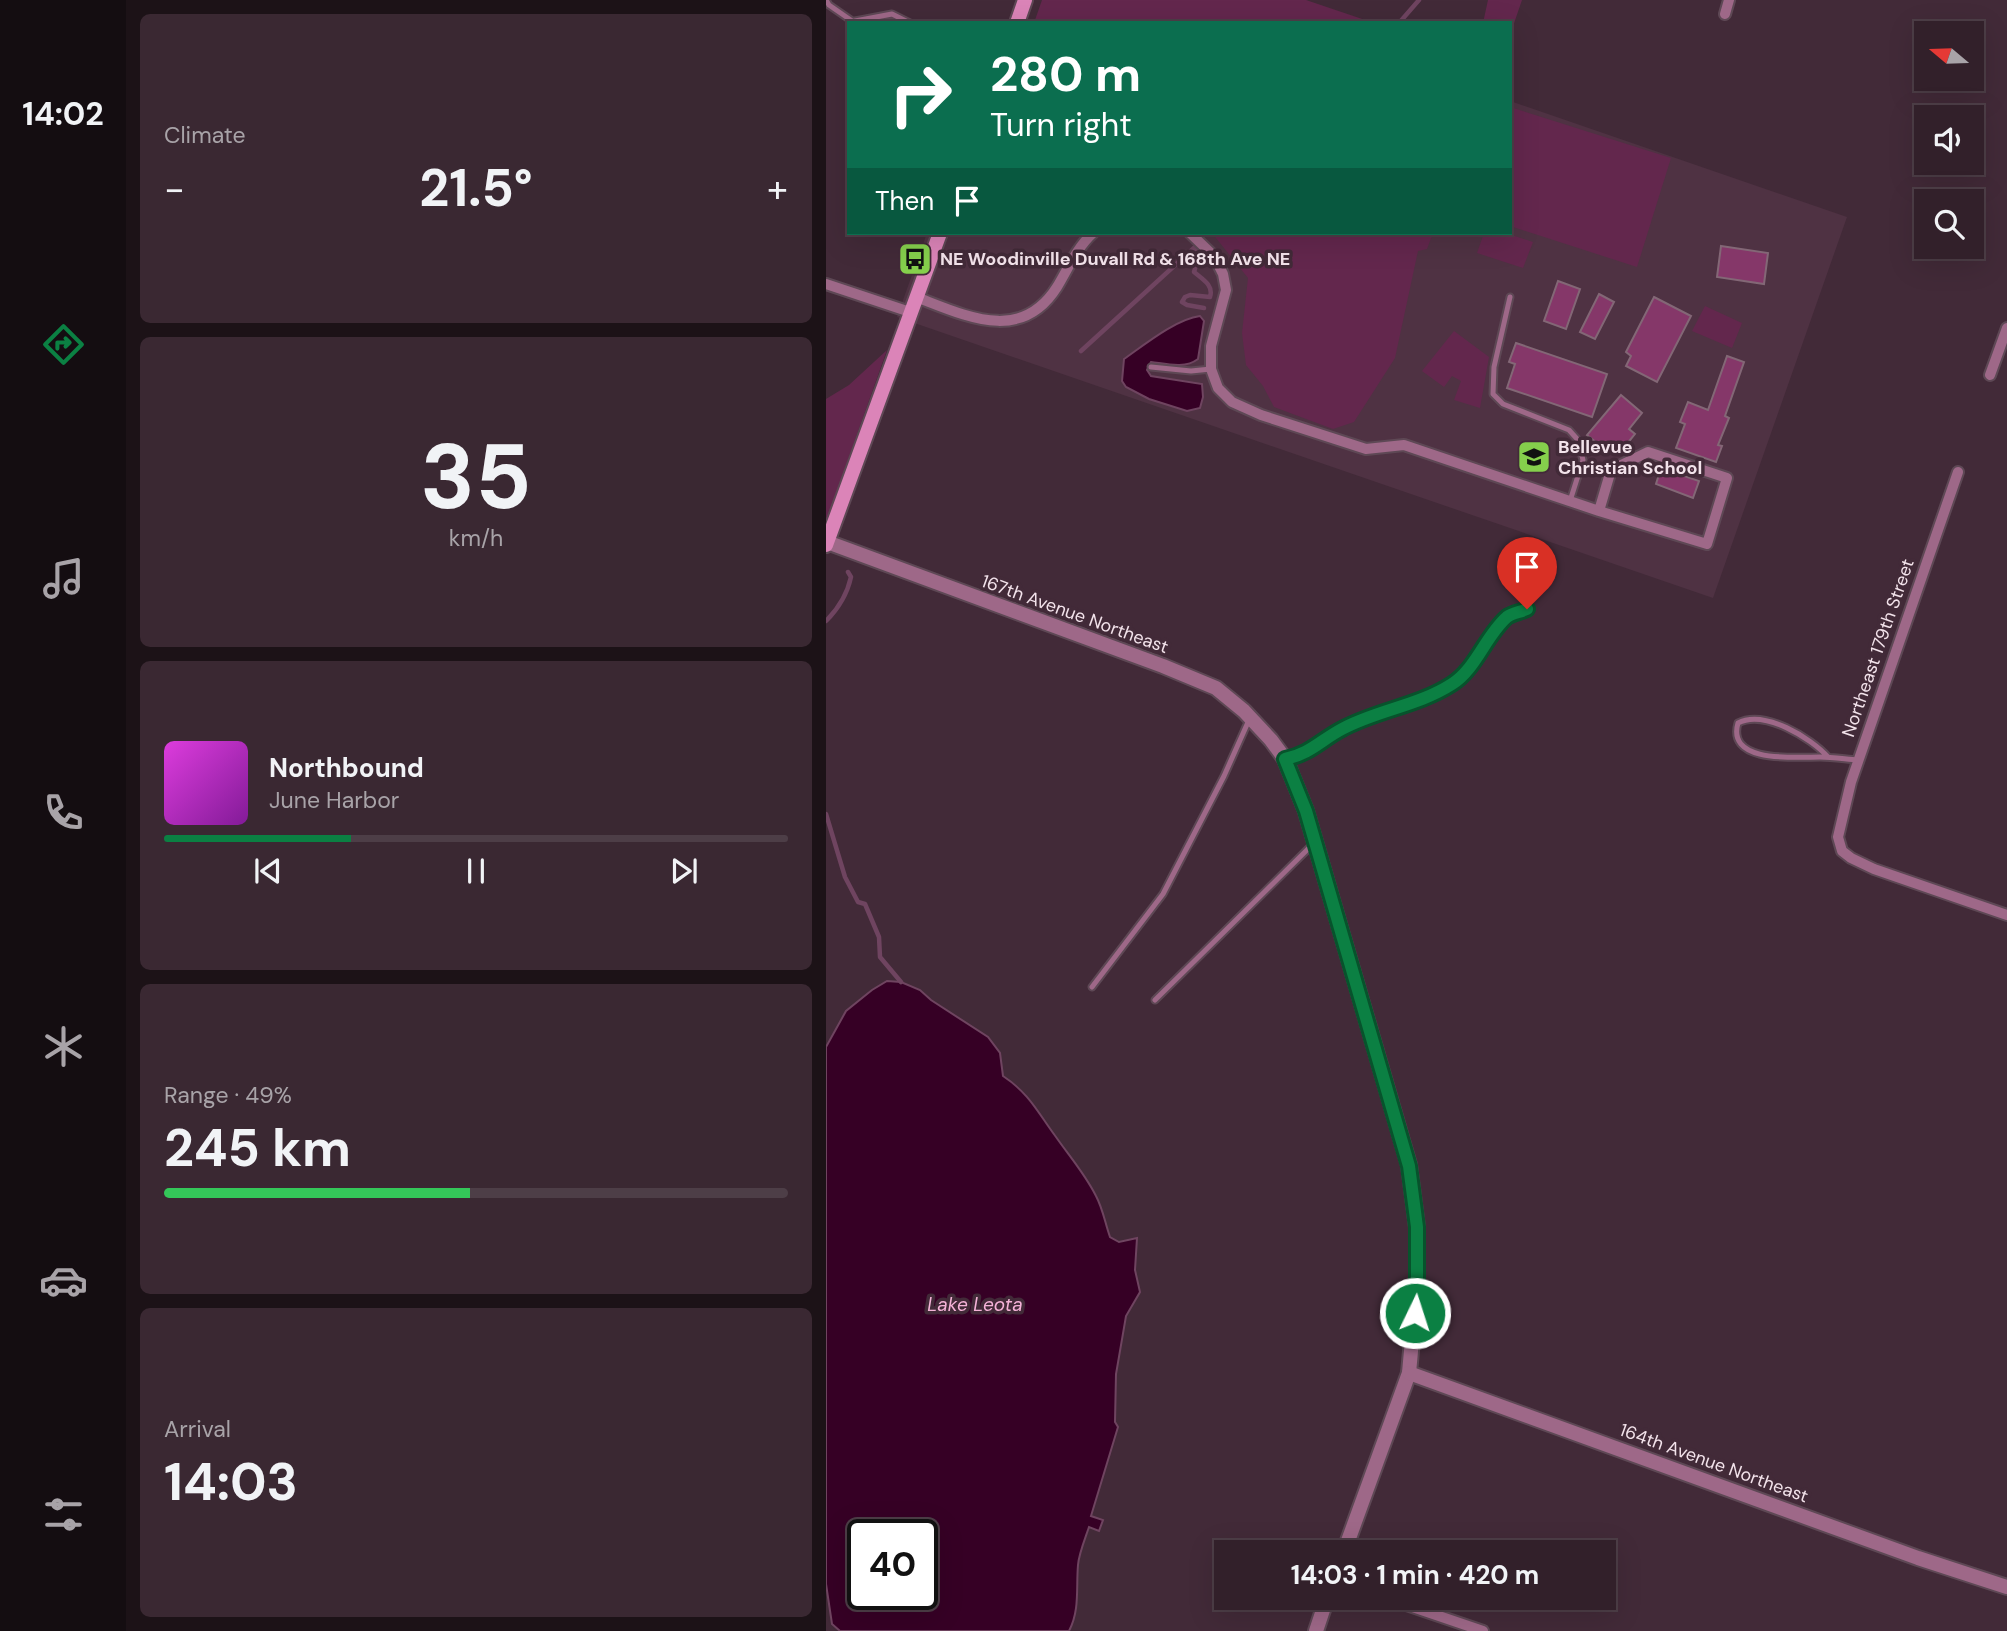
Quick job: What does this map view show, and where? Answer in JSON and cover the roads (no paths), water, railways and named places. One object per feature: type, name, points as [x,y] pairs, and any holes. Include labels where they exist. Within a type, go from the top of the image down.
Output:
[{"type":"main road","points":[[1018,21],[1025,0]]},
{"type":"main road","points":[[827,544],[939,235]]},
{"type":"street","points":[[1725,14],[1730,0]]},
{"type":"street","points":[[916,297],[987,321],[1005,322],[1021,318],[1054,290],[1073,258],[1091,235]]},
{"type":"street","points":[[1192,235],[1214,256],[1223,274],[1226,290],[1211,346],[1211,369],[1218,388],[1232,402],[1261,415],[1366,449],[1404,444],[1570,501],[1707,544],[1727,478],[1648,452],[1611,470],[1599,510]]},
{"type":"street","points":[[826,284],[910,312]]},
{"type":"street","points":[[1990,375],[2007,328]]},
{"type":"street","name":"Northeast 179th Street","points":[[1958,472],[1858,760],[1838,837],[1842,851],[1874,869],[2007,915]]},
{"type":"street","name":"167th Avenue Northeast","points":[[827,544],[1163,666],[1216,688],[1250,717],[1285,759],[1306,811],[1409,1166],[1417,1227],[1417,1285],[1409,1373],[1348,1540]]},
{"type":"street","name":"164th Avenue Northeast","points":[[1409,1373],[1918,1558],[2007,1587]]},
{"type":"street","points":[[1315,1631],[1323,1610]]},
{"type":"street","points":[[1421,1610],[1483,1631]]},
{"type":"lane","points":[[826,0],[829,5],[853,21]]},
{"type":"lane","points":[[860,21],[892,14],[905,21]]},
{"type":"lane","points":[[1510,297],[1494,367],[1493,394],[1503,404],[1569,429],[1578,440],[1583,460],[1570,501]]},
{"type":"lane","points":[[1151,367],[1191,371],[1211,369]]},
{"type":"lane","points":[[1285,759],[1315,748],[1340,729],[1421,699],[1454,683],[1469,668],[1508,616],[1527,609]]},
{"type":"lane","points":[[1092,987],[1163,894],[1218,789],[1250,717]]},
{"type":"lane","points":[[1828,757],[1815,742],[1796,731],[1750,719],[1738,723],[1735,731],[1742,746],[1763,754],[1790,759],[1828,757],[1858,760]]},
{"type":"lane","points":[[1155,1000],[1315,842]]},
{"type":"water","points":[[1200,316],[1204,321],[1198,359],[1182,365],[1151,362],[1147,370],[1151,376],[1202,384],[1200,408],[1187,411],[1149,399],[1126,387],[1122,381],[1124,359],[1171,327]]},
{"type":"water","name":"Lake Leota","points":[[887,981],[901,982],[920,990],[988,1037],[1000,1053],[1003,1076],[1033,1104],[1087,1180],[1096,1196],[1110,1237],[1119,1242],[1137,1238],[1135,1270],[1140,1292],[1126,1316],[1116,1374],[1115,1422],[1118,1427],[1091,1516],[1103,1520],[1099,1531],[1089,1527],[1081,1551],[1076,1607],[1069,1631],[840,1631],[832,1624],[826,1584],[826,1047],[846,1011]]},
{"type":"waterway","points":[[1401,21],[1419,0]]},
{"type":"waterway","points":[[1081,351],[1195,247],[1199,255],[1194,272],[1209,286],[1211,293],[1210,297],[1190,295],[1182,302],[1204,308]]},
{"type":"waterway","points":[[826,621],[845,595],[851,577],[848,572]]},
{"type":"waterway","points":[[826,814],[845,877],[858,902],[865,904],[879,937],[880,957],[901,982]]},
{"type":"place","name":"NE Woodinville Duvall Rd & 168th Ave NE","points":[[915,259]]},
{"type":"place","name":"Bellevue Christian School","points":[[1534,457]]}]
